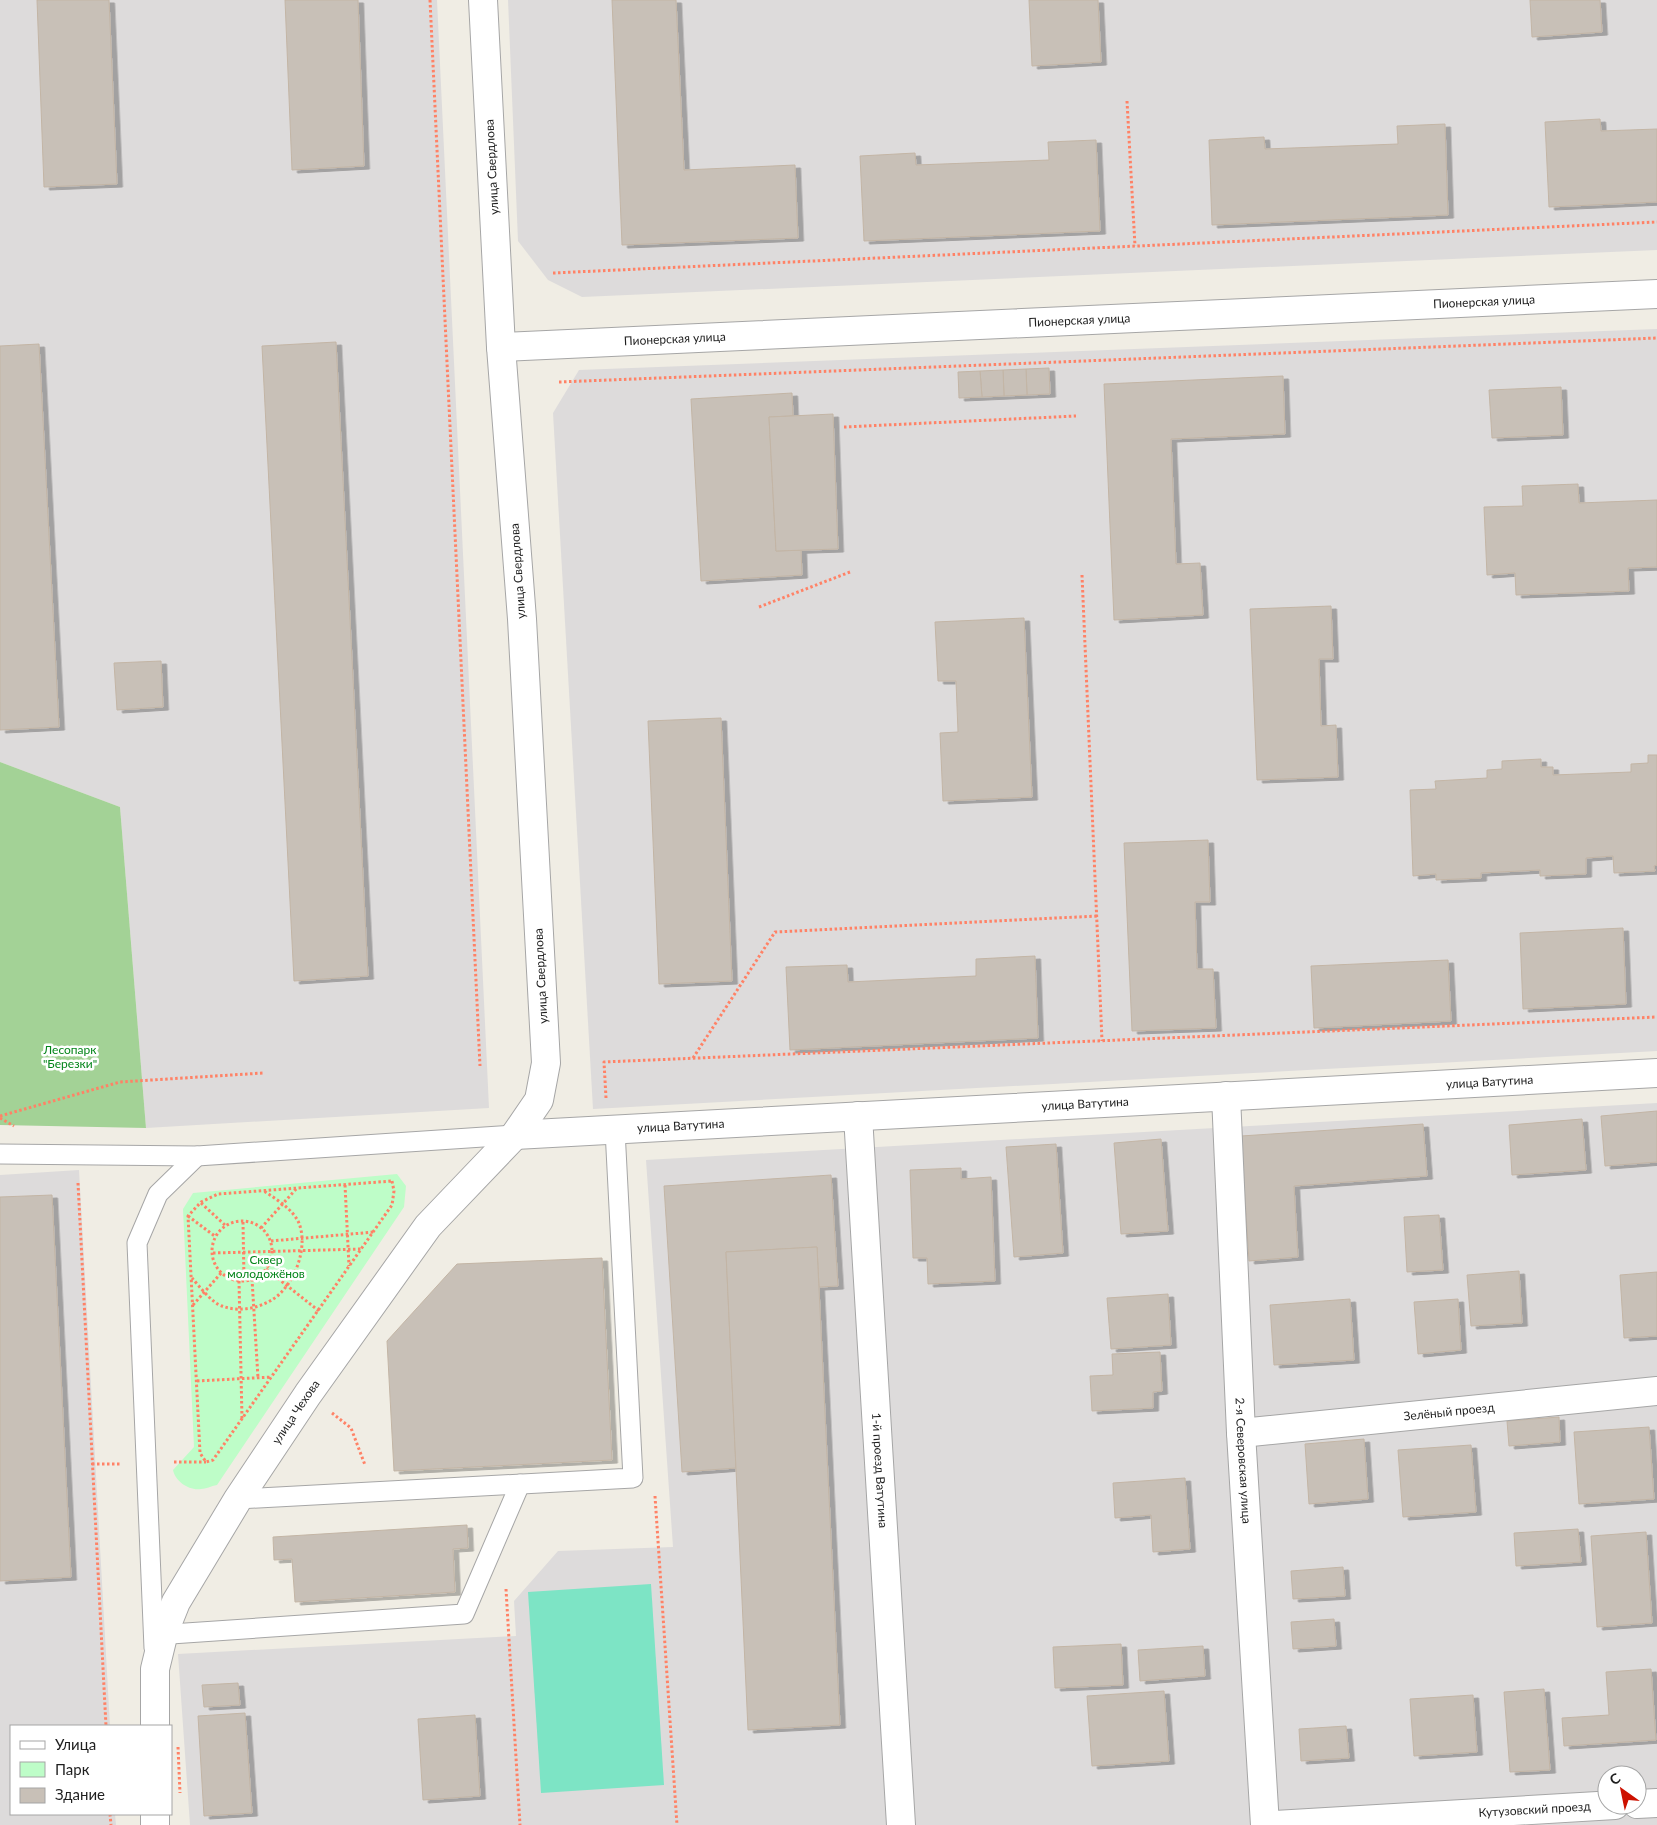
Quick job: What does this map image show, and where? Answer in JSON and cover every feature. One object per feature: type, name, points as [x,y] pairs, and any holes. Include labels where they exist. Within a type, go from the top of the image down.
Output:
[{"type":"street","name":"улица Свердлова","points":[[483,0],[501,347],[523,629],[546,1063],[539,1100],[515,1135]]},
{"type":"street","name":"Пионерская улица","points":[[501,347],[1657,294]]},
{"type":"street","name":"улица Ватутина","points":[[515,1135],[1657,1073]]},
{"type":"street","name":"2-я Северовская улица","points":[[1226,1096],[1240,1433],[1265,1825]]},
{"type":"street","name":"1-й проезд Ватутина","points":[[858,1116],[900,1825]]},
{"type":"street","name":"улица Чехова","points":[[155,1725],[155,1669],[164,1632],[176,1602],[238,1499],[308,1394],[428,1226],[515,1135]]},
{"type":"street","name":"Зелёный проезд","points":[[1240,1433],[1657,1392]]},
{"type":"street","name":"Кутузовский проезд","points":[[1275,1825],[1597,1806]]},
{"type":"lane","points":[[238,1499],[633,1478],[615,1130]]},
{"type":"lane","points":[[0,1154],[197,1156],[515,1135]]},
{"type":"lane","points":[[155,1669],[137,1243],[158,1194],[197,1156]]},
{"type":"lane","points":[[164,1632],[171,1634],[464,1614],[520,1484]]},
{"type":"path","points":[[430,0],[480,1066]]},
{"type":"path","points":[[1127,101],[1135,246]]},
{"type":"path","points":[[553,273],[1657,222]]},
{"type":"path","points":[[559,382],[1657,338]]},
{"type":"path","points":[[844,427],[1076,416]]},
{"type":"path","points":[[759,607],[850,572]]},
{"type":"path","points":[[1082,575],[1102,1041]]},
{"type":"path","points":[[692,1058],[775,932],[1096,916]]},
{"type":"path","points":[[604,1062],[1657,1016]]},
{"type":"path","points":[[0,1117],[120,1082],[263,1074]]},
{"type":"path","points":[[0,1117],[16,1127]]},
{"type":"path","points":[[64,1154],[77,1162],[106,1725]]},
{"type":"path","points":[[392,1181],[394,1191],[392,1205],[242,1420],[213,1460],[206,1462],[200,1452],[188,1216],[201,1202],[218,1194],[346,1184],[392,1181]]},
{"type":"path","points":[[346,1184],[349,1268]]},
{"type":"path","points":[[261,1228],[297,1188]]},
{"type":"path","points":[[191,1278],[220,1306],[240,1310],[271,1300],[287,1286],[295,1274],[302,1250],[302,1238],[298,1221],[283,1204],[264,1191]]},
{"type":"path","points":[[201,1202],[226,1226]]},
{"type":"path","points":[[188,1216],[216,1237]]},
{"type":"path","points":[[243,1222],[244,1280]]},
{"type":"path","points":[[243,1222],[249,1222],[265,1232],[270,1241],[272,1251],[271,1261],[266,1270],[252,1279],[239,1281],[230,1278],[222,1272],[216,1265],[213,1253],[216,1237],[226,1226],[243,1222]]},
{"type":"path","points":[[270,1241],[374,1232]]},
{"type":"path","points":[[213,1253],[362,1249]]},
{"type":"path","points":[[266,1270],[319,1311]]},
{"type":"path","points":[[193,1305],[222,1272]]},
{"type":"path","points":[[252,1279],[258,1378]]},
{"type":"path","points":[[239,1281],[242,1420]]},
{"type":"path","points":[[197,1382],[273,1377]]},
{"type":"path","points":[[308,1394],[351,1428],[375,1492]]},
{"type":"path","points":[[655,1490],[677,1825]]},
{"type":"path","points":[[506,1586],[520,1825]]},
{"type":"shaded area","points":[[0,0],[437,0],[489,1108],[146,1128],[120,807],[0,762]]},
{"type":"shaded area","points":[[508,0],[1657,0],[1657,250],[582,297],[548,280],[518,241]]},
{"type":"shaded area","points":[[1657,329],[1657,1051],[593,1109],[553,413],[579,370]]},
{"type":"shaded area","points":[[1657,1103],[1657,1825],[190,1825],[178,1654],[516,1636],[514,1601],[558,1551],[673,1547],[646,1160]]},
{"type":"shaded area","points":[[79,1170],[110,1725],[10,1725],[10,1815],[115,1815],[116,1825],[0,1825],[0,1175]]},
{"type":"green space","name":"Лесопарк \"Березки\"","points":[[0,762],[120,807],[146,1128],[0,1125]]},
{"type":"green space","name":"Сквер молодожёнов","points":[[397,1174],[406,1186],[404,1207],[217,1485],[205,1489],[187,1487],[177,1478],[173,1470],[194,1447],[183,1209],[193,1193]]},
{"type":"green space","points":[[651,1584],[664,1785],[541,1793],[528,1592]]},
{"type":"building","points":[[37,0],[109,0],[117,184],[44,187]]},
{"type":"building","points":[[285,0],[358,0],[364,166],[292,170]]},
{"type":"building","points":[[612,0],[676,0],[684,170],[795,165],[798,238],[622,245]]},
{"type":"building","points":[[1029,0],[1098,0],[1101,62],[1032,66]]},
{"type":"building","points":[[1530,0],[1600,0],[1602,32],[1532,37]]},
{"type":"building","points":[[1600,119],[1601,131],[1657,129],[1657,202],[1549,207],[1545,122]]},
{"type":"building","points":[[1445,124],[1448,215],[1212,225],[1209,140],[1264,137],[1265,149],[1398,144],[1397,126]]},
{"type":"building","points":[[1096,140],[1100,231],[864,241],[860,156],[915,153],[916,165],[1049,160],[1048,142]]},
{"type":"building","points":[[336,342],[368,976],[294,981],[262,346]]},
{"type":"building","points":[[39,344],[59,727],[0,730],[0,346]]},
{"type":"building","points":[[1049,368],[1050,394],[1027,395],[1026,369]]},
{"type":"building","points":[[1026,369],[1027,395],[1004,396],[1003,370]]},
{"type":"building","points":[[1003,370],[1004,396],[982,397],[980,371]]},
{"type":"building","points":[[980,371],[982,397],[959,398],[958,372]]},
{"type":"building","points":[[1283,376],[1285,434],[1171,439],[1176,564],[1200,563],[1203,615],[1114,620],[1104,384]]},
{"type":"building","points":[[1561,387],[1563,435],[1492,438],[1489,390]]},
{"type":"building","points":[[792,393],[793,416],[769,417],[776,551],[801,550],[802,575],[701,581],[691,399]]},
{"type":"building","points":[[833,414],[838,549],[776,551],[769,417]]},
{"type":"building","points":[[1578,484],[1579,503],[1657,500],[1657,567],[1628,568],[1629,591],[1516,595],[1515,573],[1487,575],[1484,507],[1523,506],[1522,486]]},
{"type":"building","points":[[1331,606],[1333,659],[1319,659],[1321,726],[1336,725],[1338,777],[1257,780],[1250,609]]},
{"type":"building","points":[[1024,618],[1032,797],[943,801],[940,733],[958,732],[956,681],[938,681],[935,622]]},
{"type":"building","points":[[161,661],[163,707],[117,710],[114,663]]},
{"type":"building","points":[[721,718],[732,981],[659,984],[648,721]]},
{"type":"building","points":[[1648,755],[1657,755],[1657,865],[1654,866],[1655,871],[1614,873],[1613,856],[1586,858],[1586,874],[1540,876],[1540,870],[1481,873],[1481,878],[1436,880],[1436,874],[1413,876],[1410,790],[1436,789],[1435,781],[1487,778],[1487,770],[1502,769],[1502,761],[1541,759],[1541,767],[1553,767],[1553,775],[1631,772],[1631,764],[1648,763]]},
{"type":"building","points":[[1208,840],[1210,902],[1195,902],[1197,969],[1213,969],[1216,1028],[1132,1031],[1124,843]]},
{"type":"building","points":[[1623,928],[1626,1004],[1523,1009],[1520,933]]},
{"type":"building","points":[[1035,956],[1038,1038],[790,1050],[786,967],[847,965],[848,982],[976,976],[976,959]]},
{"type":"building","points":[[1448,960],[1451,1021],[1314,1028],[1311,966]]},
{"type":"building","points":[[1657,1111],[1657,1162],[1605,1166],[1601,1116]]},
{"type":"building","points":[[1582,1119],[1586,1170],[1512,1175],[1509,1125]]},
{"type":"building","points":[[1423,1124],[1427,1176],[1294,1186],[1298,1257],[1249,1261],[1241,1136]]},
{"type":"building","points":[[1161,1139],[1168,1231],[1121,1234],[1114,1143]]},
{"type":"building","points":[[1056,1144],[1063,1253],[1014,1257],[1006,1147]]},
{"type":"building","points":[[961,1168],[961,1179],[991,1177],[995,1281],[928,1284],[927,1258],[913,1258],[910,1170]]},
{"type":"building","points":[[831,1175],[838,1286],[819,1287],[817,1247],[726,1252],[736,1468],[682,1472],[664,1186]]},
{"type":"building","points":[[52,1195],[71,1577],[0,1581],[0,1197]]},
{"type":"building","points":[[1439,1215],[1443,1270],[1407,1272],[1404,1217]]},
{"type":"building","points":[[817,1247],[840,1725],[748,1730],[726,1252]]},
{"type":"building","points":[[602,1258],[612,1460],[394,1471],[387,1341],[457,1264]]},
{"type":"building","points":[[1519,1271],[1522,1323],[1471,1326],[1467,1275]]},
{"type":"building","points":[[1657,1272],[1657,1336],[1624,1338],[1620,1275]]},
{"type":"building","points":[[1168,1294],[1171,1345],[1111,1349],[1107,1298]]},
{"type":"building","points":[[1350,1299],[1354,1360],[1274,1365],[1270,1305]]},
{"type":"building","points":[[1458,1299],[1461,1350],[1418,1354],[1414,1302]]},
{"type":"building","points":[[1160,1352],[1162,1391],[1153,1392],[1153,1408],[1092,1411],[1090,1376],[1113,1375],[1112,1354]]},
{"type":"building","points":[[1559,1417],[1560,1442],[1509,1446],[1507,1421]]},
{"type":"building","points":[[1649,1427],[1654,1499],[1579,1504],[1574,1432]]},
{"type":"building","points":[[1364,1439],[1368,1499],[1309,1504],[1305,1444]]},
{"type":"building","points":[[1471,1445],[1476,1512],[1403,1517],[1398,1450]]},
{"type":"building","points":[[1185,1478],[1190,1549],[1153,1552],[1151,1515],[1115,1518],[1113,1483]]},
{"type":"building","points":[[467,1525],[468,1548],[453,1549],[455,1592],[295,1602],[292,1559],[274,1560],[273,1537]]},
{"type":"building","points":[[1578,1529],[1581,1562],[1516,1566],[1514,1533]]},
{"type":"building","points":[[1646,1532],[1652,1623],[1597,1627],[1591,1536]]},
{"type":"building","points":[[1343,1567],[1345,1596],[1293,1599],[1291,1571]]},
{"type":"building","points":[[1334,1619],[1336,1646],[1293,1649],[1291,1622]]},
{"type":"building","points":[[1121,1644],[1123,1685],[1055,1688],[1053,1647]]},
{"type":"building","points":[[1203,1646],[1205,1676],[1140,1681],[1138,1650]]},
{"type":"building","points":[[1651,1669],[1656,1740],[1564,1746],[1562,1718],[1609,1715],[1606,1672]]},
{"type":"building","points":[[238,1683],[240,1705],[204,1707],[202,1685]]},
{"type":"building","points":[[1544,1689],[1550,1770],[1510,1772],[1504,1692]]},
{"type":"building","points":[[1164,1691],[1169,1761],[1092,1766],[1087,1696]]},
{"type":"building","points":[[1473,1695],[1477,1752],[1414,1756],[1410,1699]]},
{"type":"building","points":[[245,1713],[252,1813],[204,1816],[198,1716]]},
{"type":"building","points":[[475,1715],[480,1796],[423,1800],[418,1719]]},
{"type":"building","points":[[1346,1726],[1349,1758],[1301,1761],[1299,1729]]}]
